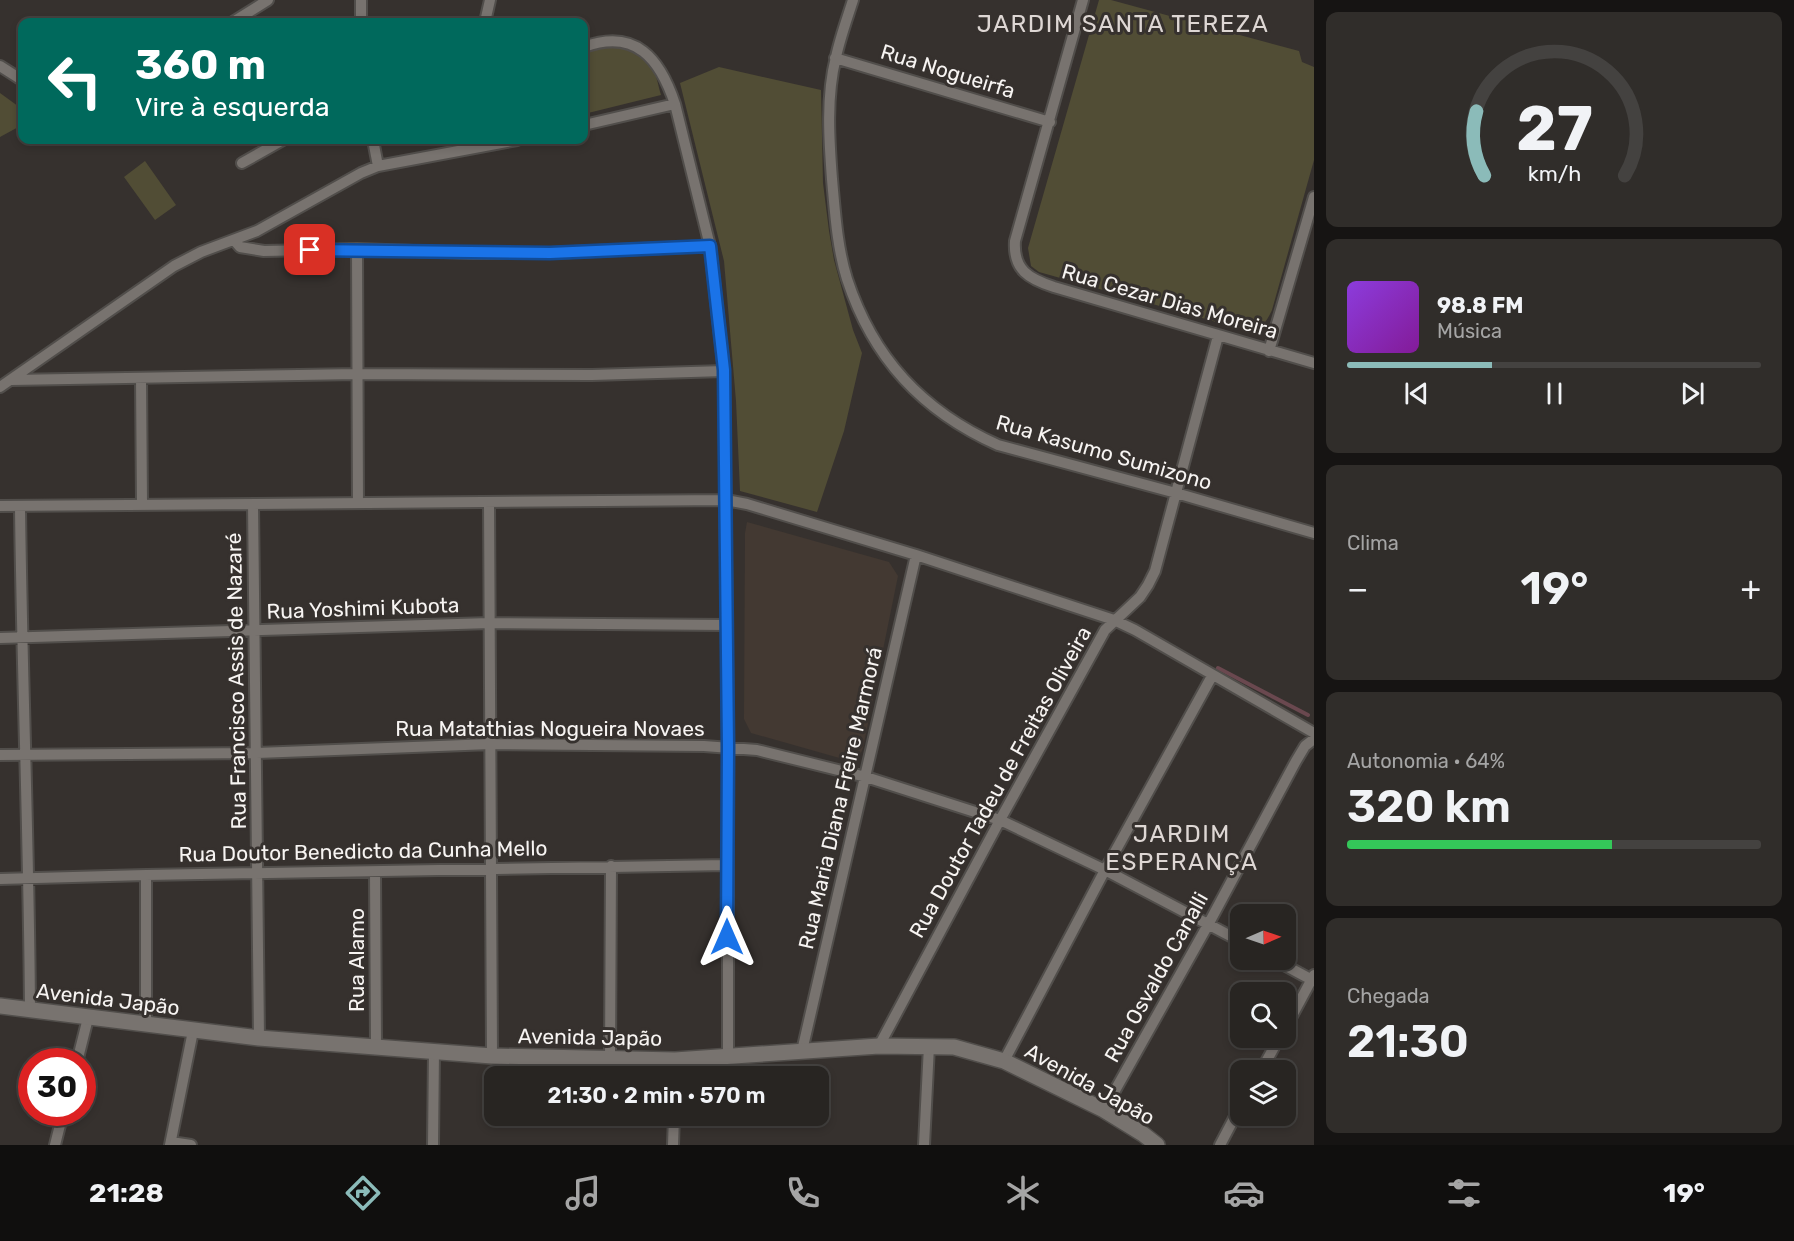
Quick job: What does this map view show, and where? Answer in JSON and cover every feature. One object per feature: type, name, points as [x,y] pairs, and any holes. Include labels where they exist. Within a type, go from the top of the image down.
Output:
[{"type":"main road","name":"Avenida Japão","points":[[0,1006],[259,1038],[492,1056],[675,1060],[879,1046],[954,1047],[1004,1061],[1104,1110],[1157,1145]]},
{"type":"street","points":[[239,18],[268,0]]},
{"type":"street","points":[[361,0],[362,18]]},
{"type":"street","points":[[486,18],[490,0]]},
{"type":"street","name":"Rua Kasumo Sumizono","points":[[853,0],[835,58],[830,99],[831,162],[835,211],[845,268],[862,318],[882,353],[899,376],[946,418],[998,445],[1314,533]]},
{"type":"street","points":[[1050,122],[1083,0]]},
{"type":"street","points":[[588,46],[603,42],[627,43],[644,50],[657,63],[668,82],[675,104],[710,246],[724,370],[728,747],[728,1056]]},
{"type":"street","name":"Rua Nogueirfa","points":[[835,58],[1050,122]]},
{"type":"street","points":[[0,66],[18,77]]},
{"type":"street","points":[[588,124],[675,104]]},
{"type":"street","name":"Rua Cezar Dias Moreira","points":[[1050,122],[1015,241],[1014,253],[1020,268],[1034,280],[1314,363]]},
{"type":"street","points":[[242,163],[276,144]]},
{"type":"street","points":[[374,144],[378,166]]},
{"type":"street","points":[[0,387],[174,266],[201,252],[257,231],[361,173],[378,166],[485,144]]},
{"type":"street","points":[[1269,351],[1314,197]]},
{"type":"street","points":[[234,240],[240,247],[264,251],[357,249],[550,253],[710,246]]},
{"type":"street","points":[[357,249],[358,503]]},
{"type":"street","name":"Rua Doutor Tadeu de Freitas Oliveira","points":[[879,1046],[1000,819],[1098,643],[1114,620],[1140,597],[1155,571],[1218,336]]},
{"type":"street","points":[[11,380],[357,374],[592,375],[724,370]]},
{"type":"street","points":[[141,378],[142,504]]},
{"type":"street","points":[[0,506],[726,500],[747,504],[916,555],[1114,620],[1136,630],[1314,734]]},
{"type":"street","points":[[489,502],[492,1056]]},
{"type":"street","name":"Rua Francisco Assis de Nazaré","points":[[254,504],[259,1038]]},
{"type":"street","points":[[20,507],[30,879],[30,1011]]},
{"type":"street","name":"Rua Maria Diana Freire Marmorá","points":[[802,1051],[916,555]]},
{"type":"street","name":"Rua Yoshimi Kubota","points":[[0,638],[490,623],[727,625]]},
{"type":"street","points":[[1004,1061],[1105,870],[1212,676]]},
{"type":"street","name":"Rua Osvaldo Canalli","points":[[1104,1110],[1209,923],[1296,761],[1305,746],[1314,738]]},
{"type":"street","name":"Rua Matathias Nogueira Novaes","points":[[0,755],[257,753],[491,744],[728,747],[757,750],[866,777],[1000,819],[1105,870],[1230,935]]},
{"type":"street","name":"Rua Doutor Benedicto da Cunha Mello","points":[[0,879],[146,874],[727,865]]},
{"type":"street","points":[[610,1059],[611,866]]},
{"type":"street","name":"Rua Alamo","points":[[375,872],[376,1047]]},
{"type":"street","points":[[146,874],[146,1024]]},
{"type":"street","points":[[1295,970],[1313,979],[1296,1009]]},
{"type":"street","points":[[80,1048],[88,1018]]},
{"type":"street","points":[[191,1145],[171,1143],[193,1031]]},
{"type":"street","points":[[924,1145],[929,1046]]},
{"type":"street","points":[[433,1145],[434,1052]]},
{"type":"street","points":[[675,1060],[675,1066]]},
{"type":"street","points":[[55,1145],[60,1126]]},
{"type":"street","points":[[673,1145],[674,1126]]},
{"type":"street","points":[[1220,1145],[1230,1126]]},
{"type":"shaded area","points":[[1099,0],[1111,0],[1299,51],[1302,62],[1314,67],[1314,160],[1272,310],[1259,327],[1249,329],[1227,325],[1039,272],[1031,266],[1028,248]]},
{"type":"shaded area","points":[[614,47],[637,51],[644,55],[652,66],[661,95],[588,113],[588,51],[596,48]]},
{"type":"shaded area","points":[[719,67],[821,90],[823,183],[829,231],[834,260],[853,330],[862,353],[844,431],[817,512],[740,491],[736,401],[724,261],[680,83]]},
{"type":"shaded area","points":[[0,93],[18,106],[18,127],[0,137]]},
{"type":"shaded area","points":[[145,161],[176,205],[155,220],[124,177]]},
{"type":"shaded area","points":[[747,522],[889,562],[898,576],[863,748],[858,760],[850,761],[751,733],[744,719],[745,533]]},
{"type":"waterway","points":[[1218,668],[1308,715]]},
{"type":"district","name":"JARDIM SANTA TEREZA","points":[[1123,24]]},
{"type":"district","name":"JARDIM ESPERANÇA","points":[[1182,848]]},
{"type":"route","points":[[310,250],[550,253],[710,246],[724,370],[728,747],[727,937]]}]
